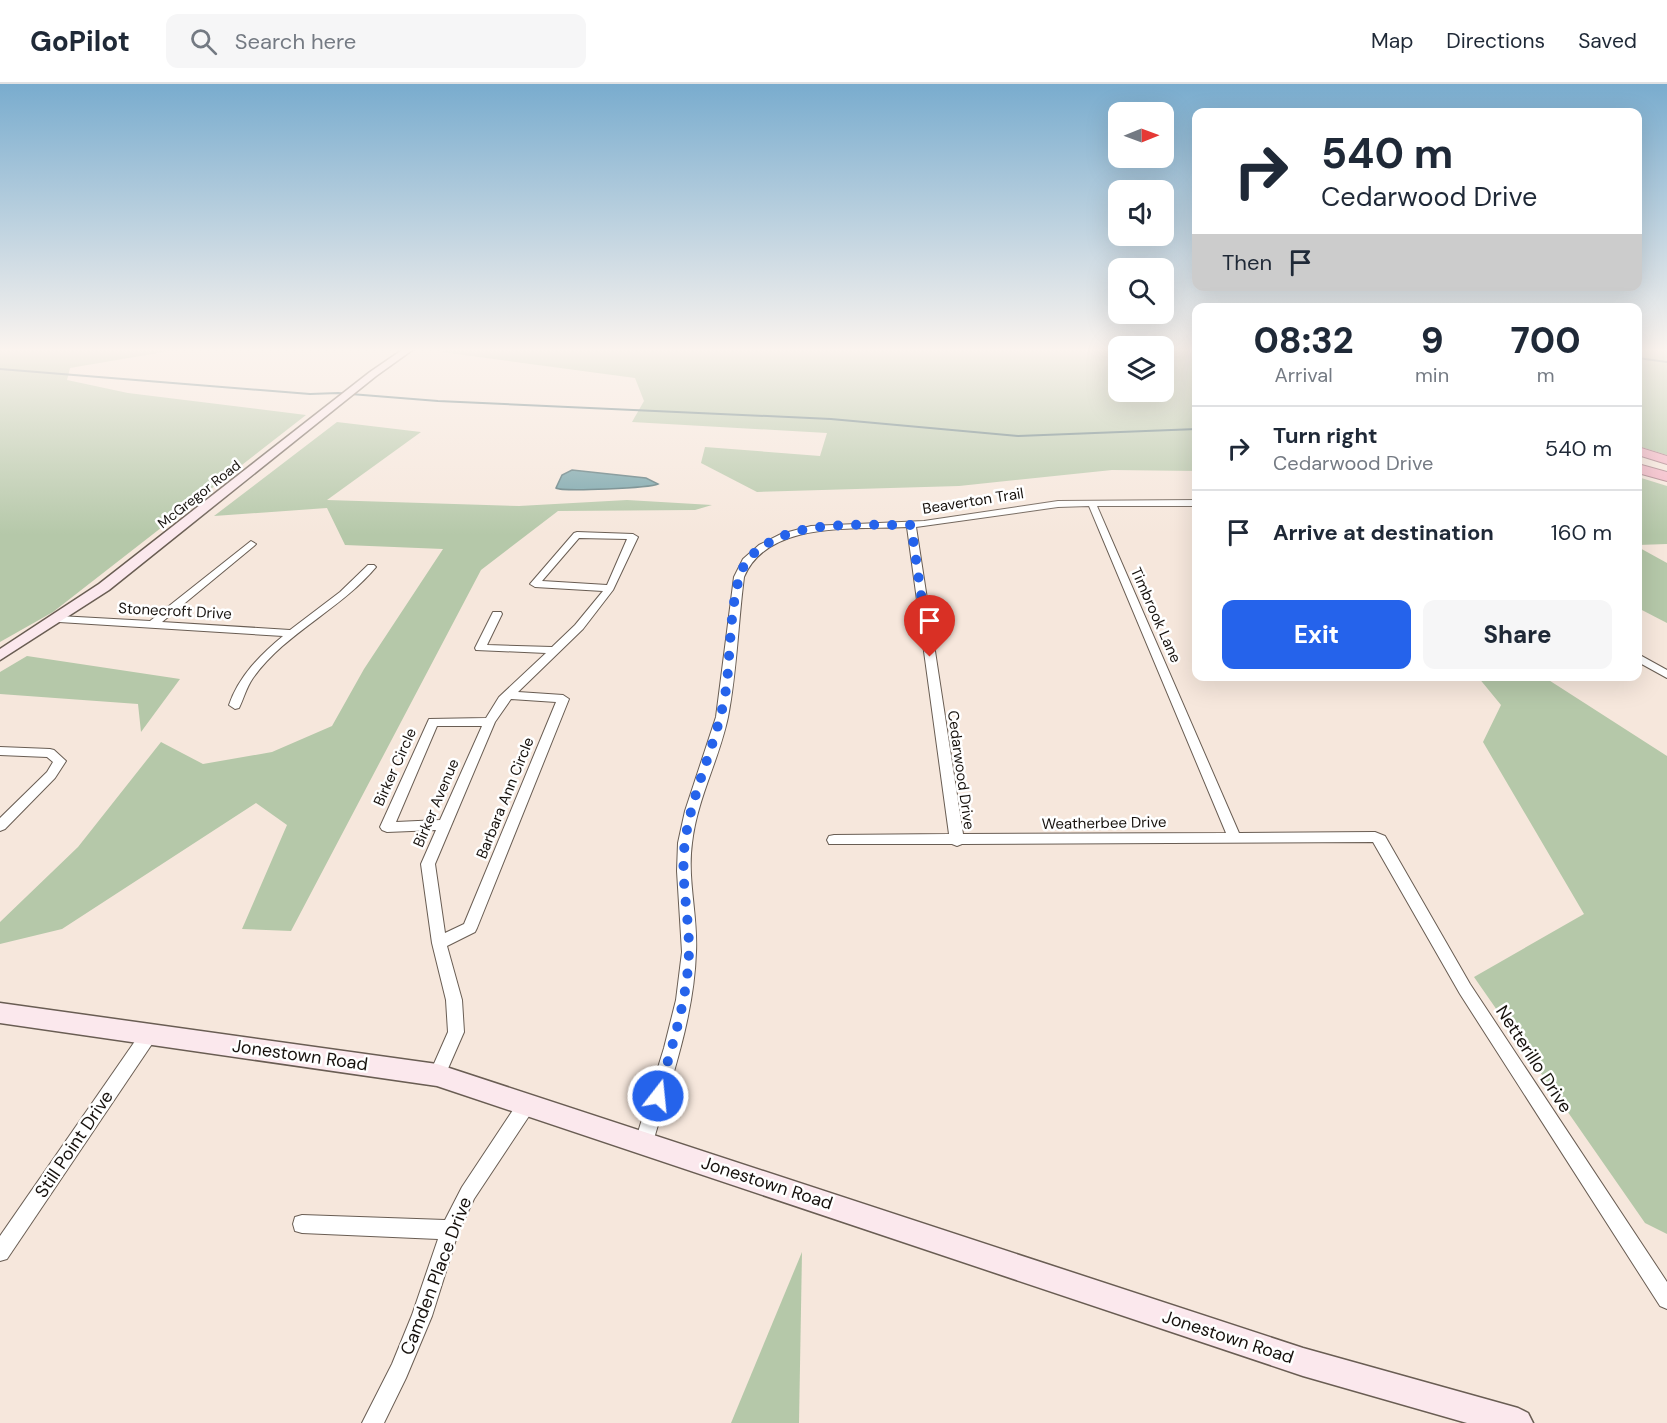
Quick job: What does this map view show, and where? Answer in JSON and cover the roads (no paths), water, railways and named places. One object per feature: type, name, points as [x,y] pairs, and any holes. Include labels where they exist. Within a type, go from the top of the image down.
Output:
[{"type":"highway","points":[[1642,452],[1667,460]]},
{"type":"highway","points":[[1642,469],[1667,477]]},
{"type":"main road","name":"McGregor Road","points":[[0,656],[104,587],[328,410]]},
{"type":"main road","name":"Jonestown Road","points":[[0,1014],[148,1036],[316,1056],[437,1075],[1303,1362],[1518,1423]]},
{"type":"street","name":"Beaverton Trail","points":[[644,1142],[678,1027],[686,989],[689,925],[684,879],[684,845],[688,822],[722,717],[735,605],[742,567],[762,547],[795,532],[847,526],[911,525],[1058,504],[1192,503]]},
{"type":"street","name":"Timbrook Lane","points":[[1092,504],[1235,838]]},
{"type":"street","name":"Cedarwood Drive","points":[[911,525],[957,841]]},
{"type":"street","name":"Birker Avenue","points":[[437,1075],[456,1032],[454,1000],[439,943],[428,864],[489,723],[508,695],[601,603],[610,588],[633,537],[577,535],[535,584],[610,588]]},
{"type":"street","points":[[152,625],[251,544]]},
{"type":"street","points":[[235,705],[237,694],[250,675],[290,633],[335,601],[371,567]]},
{"type":"street","points":[[497,614],[480,648],[556,650]]},
{"type":"street","name":"Stonecroft Drive","points":[[59,619],[290,633]]},
{"type":"street","points":[[1642,659],[1667,675]]},
{"type":"street","name":"Barbara Ann Circle","points":[[439,943],[470,928],[563,699],[508,695]]},
{"type":"street","name":"Birker Circle","points":[[443,825],[387,827],[433,722],[489,723]]},
{"type":"street","points":[[0,751],[50,753],[60,761],[51,775],[0,826]]},
{"type":"street","name":"Weatherbee Drive","points":[[834,840],[1375,837]]},
{"type":"street","name":"Netterillo Drive","points":[[1375,837],[1380,840],[1465,989],[1667,1299]]},
{"type":"street","name":"Still Point Drive","points":[[0,1252],[148,1036]]},
{"type":"street","name":"Camden Place Drive","points":[[374,1423],[422,1316],[450,1230],[475,1180],[527,1104]]},
{"type":"street","points":[[302,1224],[450,1230]]},
{"type":"water","points":[[572,470],[646,478],[658,484],[607,489],[556,488],[562,475]]},
{"type":"waterway","points":[[645,410],[831,419],[1018,436],[1192,429]]}]
